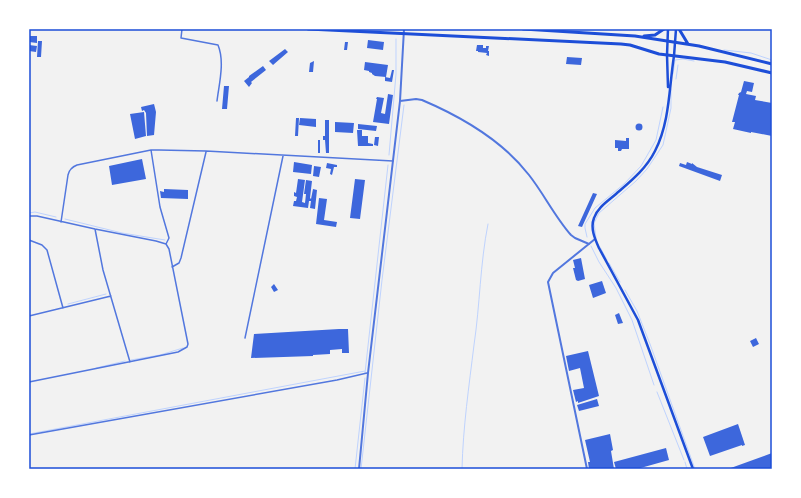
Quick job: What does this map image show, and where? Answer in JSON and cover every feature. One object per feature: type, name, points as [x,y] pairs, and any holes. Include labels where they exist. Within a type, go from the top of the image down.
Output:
[{"type":"highway","points":[[308,29],[621,44],[667,55],[725,62],[772,73]]},
{"type":"highway","points":[[523,29],[635,36],[688,44],[772,64]]},
{"type":"highway","points":[[635,36],[654,35],[664,29]]},
{"type":"highway","points":[[677,29],[688,44]]},
{"type":"main road","points":[[668,29],[667,72],[669,94]]},
{"type":"main road","points":[[677,29],[667,117],[656,150],[645,168],[597,212],[593,219],[592,225],[595,239],[638,320],[693,469]]},
{"type":"street","points":[[182,29],[181,38],[218,45],[221,52],[221,67],[218,102]]},
{"type":"street","points":[[359,469],[368,373],[394,161],[400,101],[404,29]]},
{"type":"street","points":[[628,29],[638,29]]},
{"type":"street","points":[[400,101],[416,99],[422,100],[484,132],[519,162],[572,235],[575,238],[589,244]]},
{"type":"street","points":[[61,222],[68,175],[72,167],[77,164],[150,150],[206,151],[394,161]]},
{"type":"street","points":[[150,150],[160,207],[169,238],[166,244]]},
{"type":"street","points":[[172,267],[182,258],[206,151]]},
{"type":"street","points":[[245,338],[283,156]]},
{"type":"street","points":[[29,216],[34,215],[166,244],[169,249],[188,344],[185,349],[178,352],[29,382]]},
{"type":"street","points":[[95,229],[103,270],[130,362]]},
{"type":"street","points":[[588,469],[548,282],[553,273],[595,239]]},
{"type":"street","points":[[29,240],[42,245],[47,250],[63,308]]},
{"type":"street","points":[[29,316],[111,296]]},
{"type":"street","points":[[29,435],[368,373]]},
{"type":"building","points":[[29,36],[37,36],[37,43],[29,42]]},
{"type":"building","points":[[368,40],[384,42],[383,50],[367,48]]},
{"type":"building","points":[[38,41],[42,41],[41,57],[37,57]]},
{"type":"building","points":[[345,42],[348,42],[347,50],[344,50]]},
{"type":"building","points":[[29,45],[37,46],[36,52],[29,51]]},
{"type":"building","points":[[477,45],[483,45],[483,48],[489,46],[489,56],[486,55],[487,53],[476,51]]},
{"type":"building","points":[[285,49],[288,52],[273,65],[269,61]]},
{"type":"building","points":[[567,57],[582,58],[581,65],[566,64]]},
{"type":"building","points":[[314,61],[313,72],[309,72],[310,63]]},
{"type":"building","points":[[365,62],[388,65],[386,77],[375,76],[369,71],[364,70]]},
{"type":"building","points":[[263,66],[266,70],[251,82],[252,83],[249,87],[244,81]]},
{"type":"building","points":[[392,70],[394,70],[392,82],[385,81],[385,77],[390,78]]},
{"type":"building","points":[[744,81],[754,83],[752,92],[747,91],[746,94],[756,96],[755,100],[772,103],[772,136],[733,129],[735,122],[732,122],[738,95],[741,92]]},
{"type":"building","points":[[224,86],[229,86],[227,109],[222,109]]},
{"type":"building","points":[[388,94],[393,95],[389,124],[373,122],[377,97],[384,98],[381,113],[385,114]]},
{"type":"building","points":[[154,104],[156,112],[154,135],[147,136],[146,113],[144,110],[142,111],[141,107]]},
{"type":"building","points":[[144,112],[146,136],[135,139],[130,114]]},
{"type":"building","points":[[296,118],[299,118],[298,136],[295,136]]},
{"type":"building","points":[[300,118],[316,119],[316,127],[299,125]]},
{"type":"building","points":[[325,120],[329,120],[329,153],[326,153],[325,140],[323,140],[323,136],[325,136]]},
{"type":"building","points":[[335,122],[354,123],[353,133],[335,132]]},
{"type":"building","points":[[639,123],[642,124],[642,130],[639,131],[636,130],[635,127],[636,124]]},
{"type":"building","points":[[358,124],[377,126],[376,131],[358,129]]},
{"type":"building","points":[[357,130],[362,130],[362,136],[368,136],[368,143],[373,144],[373,146],[358,146]]},
{"type":"building","points":[[375,137],[379,137],[378,146],[374,145]]},
{"type":"building","points":[[626,138],[629,138],[629,149],[622,149],[621,151],[618,151],[618,148],[615,148],[615,140],[626,141]]},
{"type":"building","points":[[318,140],[320,140],[320,153],[318,153]]},
{"type":"building","points":[[142,159],[146,179],[112,185],[109,166]]},
{"type":"building","points":[[294,162],[312,165],[311,174],[293,172]]},
{"type":"building","points":[[687,162],[692,163],[697,167],[722,175],[720,181],[679,166],[680,163],[686,165]]},
{"type":"building","points":[[327,163],[337,165],[337,167],[334,167],[332,175],[330,174],[331,169],[326,168]]},
{"type":"building","points":[[314,166],[321,167],[319,177],[313,176]]},
{"type":"building","points":[[298,179],[305,180],[302,202],[305,203],[306,194],[304,194],[306,180],[312,181],[311,199],[313,189],[317,190],[315,209],[310,208],[311,201],[309,201],[308,208],[293,206],[297,197],[294,196],[294,192],[296,193]]},
{"type":"building","points":[[355,179],[365,180],[360,219],[350,218]]},
{"type":"building","points":[[164,189],[188,190],[188,199],[161,198],[160,191],[164,192]]},
{"type":"building","points":[[593,193],[597,194],[582,227],[578,226]]},
{"type":"building","points":[[319,198],[327,199],[324,220],[337,222],[336,227],[316,224]]},
{"type":"building","points":[[581,258],[585,279],[578,281],[576,280],[573,268],[575,268],[573,260]]},
{"type":"building","points":[[602,281],[606,293],[593,298],[589,285]]},
{"type":"building","points":[[274,284],[278,290],[274,292],[271,287]]},
{"type":"building","points":[[619,313],[623,323],[618,324],[615,315]]},
{"type":"building","points":[[348,329],[349,353],[342,353],[342,349],[330,350],[330,354],[313,356],[251,358],[254,334]]},
{"type":"building","points":[[756,338],[759,344],[753,347],[750,341]]},
{"type":"building","points":[[588,351],[599,396],[578,403],[578,401],[576,402],[573,390],[584,388],[580,368],[569,371],[566,356]]},
{"type":"building","points":[[597,399],[599,406],[579,411],[577,405]]},
{"type":"building","points":[[738,424],[745,445],[710,456],[703,437]]},
{"type":"building","points":[[610,434],[614,469],[589,469],[588,462],[590,462],[585,440]]},
{"type":"building","points":[[666,448],[669,460],[637,469],[616,469],[614,462]]},
{"type":"building","points":[[772,453],[772,469],[728,469]]},
{"type":"waterway","points":[[389,155],[396,74],[396,39]]},
{"type":"waterway","points":[[724,50],[751,53],[772,60]]},
{"type":"waterway","points":[[673,74],[675,60],[683,59],[694,61]]},
{"type":"waterway","points":[[676,79],[678,65]]},
{"type":"waterway","points":[[596,238],[594,223],[599,213],[636,181],[647,169],[663,145],[671,108],[671,89]]},
{"type":"waterway","points":[[361,469],[382,280],[404,105]]},
{"type":"waterway","points":[[587,237],[585,224],[595,208],[624,184],[641,166],[656,140],[663,107]]},
{"type":"waterway","points":[[365,373],[388,165]]},
{"type":"waterway","points":[[29,213],[35,212],[56,217]]},
{"type":"waterway","points":[[65,219],[122,233],[165,240]]},
{"type":"waterway","points":[[462,469],[466,407],[476,330],[483,254],[488,224]]},
{"type":"waterway","points":[[591,246],[599,262],[616,288],[632,320],[654,385]]},
{"type":"waterway","points":[[600,247],[607,260]]},
{"type":"waterway","points":[[609,263],[620,282]]},
{"type":"waterway","points":[[625,290],[637,311],[650,344],[695,469]]},
{"type":"waterway","points":[[68,304],[106,294]]},
{"type":"waterway","points":[[131,360],[160,355],[183,348]]},
{"type":"waterway","points":[[96,368],[125,361]]},
{"type":"waterway","points":[[29,434],[365,371]]},
{"type":"waterway","points":[[355,469],[365,378]]},
{"type":"waterway","points":[[657,392],[684,460]]},
{"type":"waterway","points":[[685,462],[687,469]]}]
